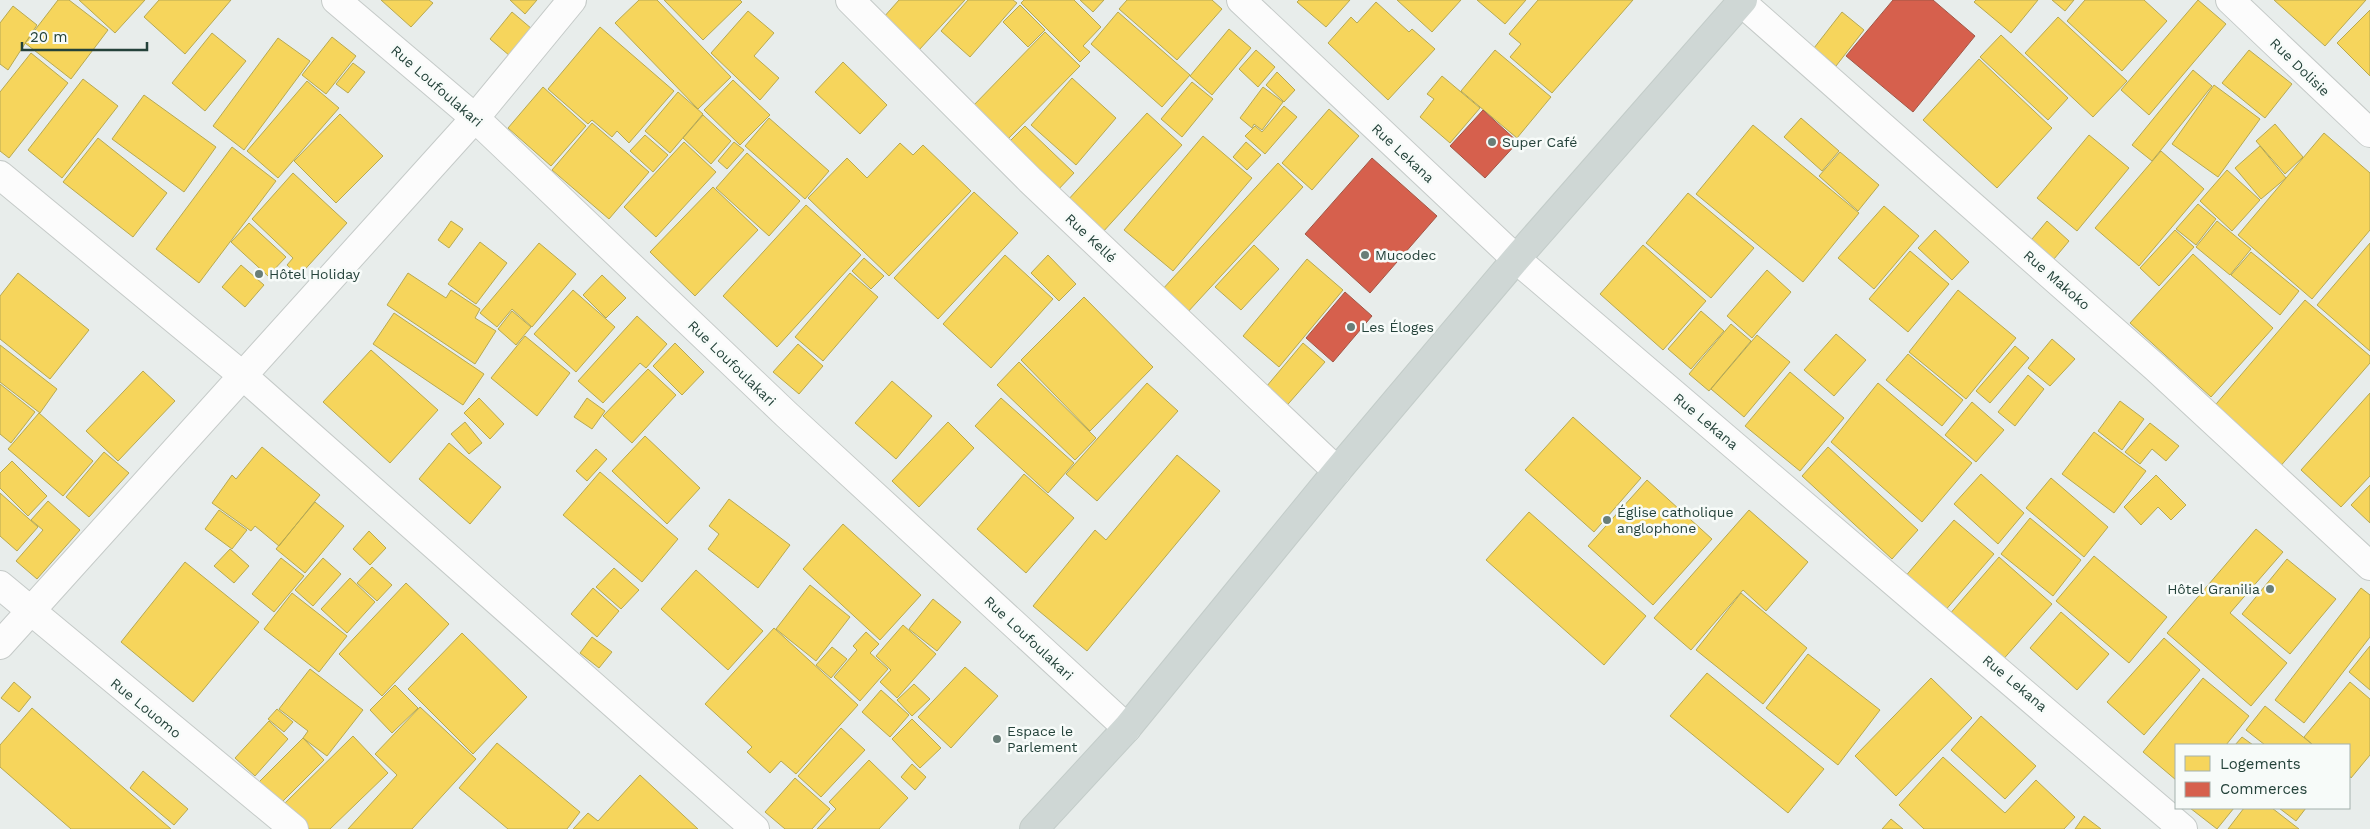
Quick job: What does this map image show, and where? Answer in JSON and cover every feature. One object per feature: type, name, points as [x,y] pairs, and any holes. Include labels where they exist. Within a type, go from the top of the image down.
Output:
[{"type":"main road","points":[[1034,829],[1127,728],[1337,471],[1516,259],[1741,1]]},
{"type":"street","name":"Rue Loufoulakari","points":[[336,0],[475,118],[786,415],[1127,728]]},
{"type":"street","points":[[0,646],[475,118],[572,0]]},
{"type":"street","name":"Rue Kellé","points":[[850,0],[1030,180],[1337,471]]},
{"type":"street","name":"Rue Lekana","points":[[1241,0],[1516,259],[2183,829]]},
{"type":"street","name":"Rue Dolisie","points":[[2230,0],[2370,133]]},
{"type":"street","name":"Rue Makoko","points":[[1741,1],[2148,361],[2370,566]]},
{"type":"street","points":[[0,175],[242,375],[755,829]]},
{"type":"street","name":"Rue Louomo","points":[[0,585],[294,829]]},
{"type":"building: Logements","points":[[58,0],[69,0],[108,30],[71,79],[25,43]]},
{"type":"building: Logements","points":[[79,0],[145,0],[115,33]]},
{"type":"building: Logements","points":[[159,0],[231,0],[185,54],[144,17]]},
{"type":"building: Logements","points":[[381,0],[429,0],[433,3],[411,27]]},
{"type":"building: Logements","points":[[510,0],[537,0],[525,14]]},
{"type":"building: Logements","points":[[639,0],[657,0],[731,77],[698,109],[615,23]]},
{"type":"building: Logements","points":[[664,0],[740,0],[742,2],[703,40]]},
{"type":"building: Logements","points":[[899,0],[965,0],[919,50],[883,18]]},
{"type":"building: Logements","points":[[968,0],[1013,0],[1017,3],[970,57],[941,31]]},
{"type":"building: Logements","points":[[1024,0],[1074,0],[1101,27],[1083,46],[1090,52],[1080,62],[1021,3]]},
{"type":"building: Logements","points":[[1080,0],[1104,0],[1093,12]]},
{"type":"building: Logements","points":[[1127,0],[1212,0],[1222,9],[1177,60],[1119,9]]},
{"type":"building: Logements","points":[[1299,0],[1350,0],[1326,27],[1297,2]]},
{"type":"building: Logements","points":[[1397,0],[1461,0],[1432,32]]},
{"type":"building: Logements","points":[[1477,0],[1526,0],[1505,24]]},
{"type":"building: Logements","points":[[1538,0],[1633,0],[1552,93],[1510,57],[1521,44],[1509,34]]},
{"type":"building: Logements","points":[[1976,0],[2038,0],[2011,33],[1974,2]]},
{"type":"building: Logements","points":[[2052,0],[2074,0],[2065,11]]},
{"type":"building: Logements","points":[[2085,0],[2144,0],[2167,21],[2122,71],[2067,21]]},
{"type":"building: Logements","points":[[2198,0],[2226,24],[2149,115],[2121,90]]},
{"type":"building: Logements","points":[[2274,0],[2366,0],[2325,46]]},
{"type":"building: Logements","points":[[1376,2],[1409,32],[1412,29],[1435,49],[1388,100],[1328,43],[1351,17],[1357,23]]},
{"type":"building: Logements","points":[[1020,5],[1045,30],[1028,47],[1003,22]]},
{"type":"building: Logements","points":[[13,6],[37,25],[8,70],[0,64],[0,23]]},
{"type":"building: Logements","points":[[2370,10],[2370,76],[2337,43]]},
{"type":"building: Logements","points":[[748,11],[774,33],[754,56],[779,78],[760,100],[711,53]]},
{"type":"building: Logements","points":[[512,12],[532,29],[510,56],[490,39]]},
{"type":"building: Logements","points":[[1118,12],[1190,75],[1162,107],[1091,44]]},
{"type":"building: Logements","points":[[1842,12],[1864,30],[1836,66],[1814,48]]},
{"type":"building: Logements","points":[[2058,17],[2127,81],[2093,117],[2025,53]]},
{"type":"building: Logements","points":[[600,27],[674,91],[629,143],[617,131],[612,137],[592,120],[588,124],[548,89]]},
{"type":"building: Logements","points":[[1229,29],[1251,48],[1212,95],[1190,76]]},
{"type":"building: Logements","points":[[1045,32],[1080,66],[1005,142],[971,108]]},
{"type":"building: Logements","points":[[212,33],[246,61],[205,111],[172,83]]},
{"type":"building: Logements","points":[[2001,35],[2068,98],[2048,120],[1980,57]]},
{"type":"building: Logements","points":[[332,37],[356,56],[326,94],[302,75]]},
{"type":"building: Logements","points":[[278,38],[310,61],[244,150],[213,126]]},
{"type":"building: Logements","points":[[1256,50],[1275,67],[1258,87],[1239,69]]},
{"type":"building: Logements","points":[[1495,50],[1551,97],[1517,138],[1461,91]]},
{"type":"building: Logements","points":[[2249,50],[2292,84],[2265,118],[2222,83]]},
{"type":"building: Logements","points":[[31,53],[68,83],[9,158],[0,151],[0,92]]},
{"type":"building: Logements","points":[[1979,59],[2052,128],[1997,188],[1923,120]]},
{"type":"building: Logements","points":[[843,62],[887,105],[860,134],[815,92]]},
{"type":"building: Logements","points":[[353,63],[365,72],[348,93],[336,84]]},
{"type":"building: Logements","points":[[2193,70],[2212,86],[2152,161],[2132,145]]},
{"type":"building: Logements","points":[[1277,72],[1295,90],[1284,102],[1266,85]]},
{"type":"building: Logements","points":[[1442,76],[1480,108],[1450,143],[1420,117],[1434,99],[1427,94]]},
{"type":"building: Logements","points":[[1072,78],[1116,118],[1076,165],[1031,125]]},
{"type":"building: Logements","points":[[83,79],[118,106],[62,178],[28,150]]},
{"type":"building: Logements","points":[[733,80],[770,115],[740,145],[704,110]]},
{"type":"building: Logements","points":[[307,81],[339,108],[278,178],[247,151]]},
{"type":"building: Logements","points":[[1192,82],[1213,99],[1182,137],[1161,119]]},
{"type":"building: Logements","points":[[2214,85],[2260,119],[2218,177],[2172,144]]},
{"type":"building: Logements","points":[[543,87],[586,126],[551,166],[508,128]]},
{"type":"building: Logements","points":[[1263,87],[1283,102],[1262,130],[1254,124],[1252,128],[1240,118]]},
{"type":"building: Logements","points":[[678,92],[703,114],[670,153],[645,131]]},
{"type":"building: Logements","points":[[144,95],[216,147],[184,192],[112,139]]},
{"type":"building: Logements","points":[[1284,106],[1297,117],[1265,154],[1245,136],[1255,126],[1262,132]]},
{"type":"building: Logements","points":[[1329,109],[1359,136],[1312,190],[1282,163]]},
{"type":"building: Logements","points":[[1147,113],[1182,145],[1102,233],[1067,201]]},
{"type":"building: Logements","points":[[340,114],[383,156],[336,203],[294,161]]},
{"type":"building: Logements","points":[[703,115],[731,141],[711,164],[683,138]]},
{"type":"building: Logements","points":[[769,118],[829,171],[805,199],[745,146]]},
{"type":"building: Logements","points":[[1801,118],[1839,151],[1822,171],[1784,137]]},
{"type":"building: Logements","points":[[592,123],[649,172],[609,219],[552,170]]},
{"type":"building: Logements","points":[[2275,124],[2303,157],[2285,174],[2256,141]]},
{"type":"building: Logements","points":[[1753,125],[1859,213],[1803,282],[1696,194]]},
{"type":"building: Logements","points":[[1025,126],[1074,173],[1056,192],[1006,145]]},
{"type":"building: Logements","points":[[2324,133],[2370,173],[2370,230],[2312,299],[2238,235]]},
{"type":"building: Logements","points":[[645,135],[668,155],[653,172],[630,151]]},
{"type":"building: Logements","points":[[2089,135],[2129,168],[2077,231],[2037,198]]},
{"type":"building: Logements","points":[[1203,136],[1252,178],[1173,271],[1124,230]]},
{"type":"building: Logements","points":[[98,138],[167,193],[133,237],[63,182]]},
{"type":"building: Logements","points":[[684,142],[716,172],[656,237],[624,207]]},
{"type":"building: Logements","points":[[734,142],[744,150],[727,169],[718,161]]},
{"type":"building: Logements","points":[[1246,142],[1261,155],[1247,170],[1233,157]]},
{"type":"building: Logements","points":[[900,143],[913,155],[923,145],[971,191],[889,276],[808,198],[847,158],[867,178]]},
{"type":"building: Logements","points":[[2260,146],[2286,178],[2261,199],[2235,168]]},
{"type":"building: Logements","points":[[232,147],[276,181],[199,283],[156,249]]},
{"type":"building: Logements","points":[[2161,151],[2204,189],[2139,266],[2095,228]]},
{"type":"building: Logements","points":[[1840,152],[1879,185],[1858,211],[1819,176]]},
{"type":"building: Logements","points":[[747,153],[800,201],[769,236],[716,188]]},
{"type":"building: Logements","points":[[1278,163],[1303,187],[1186,314],[1161,291]]},
{"type":"building: Logements","points":[[2227,170],[2260,200],[2232,231],[2200,201]]},
{"type":"building: Logements","points":[[293,173],[347,223],[299,276],[287,265],[293,258],[252,219]]},
{"type":"building: Logements","points":[[713,187],[758,230],[695,296],[650,252]]},
{"type":"building: Logements","points":[[974,192],[1018,233],[938,319],[894,278]]},
{"type":"building: Logements","points":[[1688,193],[1754,248],[1711,298],[1646,243]]},
{"type":"building: Logements","points":[[2198,204],[2216,219],[2196,245],[2176,229]]},
{"type":"building: Logements","points":[[806,205],[861,255],[777,347],[723,296]]},
{"type":"building: Logements","points":[[1884,206],[1919,236],[1874,289],[1838,258]]},
{"type":"building: Logements","points":[[451,221],[463,229],[449,248],[438,240]]},
{"type":"building: Logements","points":[[2047,221],[2069,241],[2049,265],[2027,245]]},
{"type":"building: Logements","points":[[2217,221],[2251,249],[2230,275],[2196,247]]},
{"type":"building: Logements","points":[[249,223],[286,257],[268,276],[231,242]]},
{"type":"building: Logements","points":[[1935,230],[1969,262],[1952,280],[1918,248]]},
{"type":"building: Logements","points":[[2175,230],[2194,247],[2159,286],[2140,268]]},
{"type":"building: Logements","points":[[480,242],[507,263],[476,304],[448,284]]},
{"type":"building: Logements","points":[[539,243],[576,274],[532,327],[512,309],[497,327],[480,313]]},
{"type":"building: Logements","points":[[2370,243],[2370,351],[2317,305]]},
{"type":"building: Logements","points":[[1254,245],[1279,269],[1241,310],[1215,287]]},
{"type":"building: Logements","points":[[1643,245],[1706,301],[1663,350],[1600,294]]},
{"type":"building: Logements","points":[[1910,251],[1949,284],[1908,332],[1869,299]]},
{"type":"building: Logements","points":[[2251,252],[2299,291],[2280,315],[2231,275]]},
{"type":"building: Logements","points":[[2193,254],[2273,328],[2211,397],[2130,323]]},
{"type":"building: Logements","points":[[1005,255],[1053,299],[991,368],[943,324]]},
{"type":"building: Logements","points":[[1048,255],[1076,284],[1059,301],[1031,273]]},
{"type":"building: Logements","points":[[864,258],[884,276],[871,289],[852,271]]},
{"type":"building: Logements","points":[[1307,259],[1343,290],[1279,367],[1243,336]]},
{"type":"building: Logements","points":[[241,265],[264,285],[245,307],[222,287]]},
{"type":"building: Logements","points":[[1767,270],[1791,292],[1752,338],[1727,316]]},
{"type":"building: Logements","points":[[18,273],[89,330],[50,379],[0,339],[0,296]]},
{"type":"building: Logements","points":[[408,273],[446,298],[451,290],[480,309],[475,318],[496,331],[475,364],[387,305]]},
{"type":"building: Logements","points":[[850,273],[878,297],[823,361],[795,337]]},
{"type":"building: Logements","points":[[602,275],[626,298],[606,318],[583,295]]},
{"type":"building: Logements","points":[[573,290],[615,327],[576,372],[534,334]]},
{"type":"building: Logements","points":[[1958,290],[2016,338],[1966,399],[1909,352]]},
{"type":"building: Logements","points":[[1084,297],[1153,367],[1090,431],[1021,360]]},
{"type":"building: Logements","points":[[2305,300],[2370,356],[2370,363],[2278,469],[2211,410]]},
{"type":"building: Logements","points":[[512,311],[531,327],[516,345],[498,329]]},
{"type":"building: Logements","points":[[1701,311],[1724,331],[1691,369],[1668,349]]},
{"type":"building: Logements","points":[[394,313],[484,374],[463,405],[373,344]]},
{"type":"building: Logements","points":[[637,316],[667,344],[646,368],[640,363],[603,403],[578,381]]},
{"type":"building: Logements","points":[[1731,324],[1751,341],[1709,391],[1689,374]]},
{"type":"building: Logements","points":[[1836,334],[1866,360],[1834,396],[1804,370]]},
{"type":"building: Logements","points":[[1757,335],[1790,362],[1744,417],[1711,389]]},
{"type":"building: Logements","points":[[525,336],[570,373],[537,416],[491,378]]},
{"type":"building: Logements","points":[[2052,339],[2075,359],[2050,386],[2028,368]]},
{"type":"building: Logements","points":[[675,343],[704,372],[682,395],[653,366]]},
{"type":"building: Logements","points":[[1303,343],[1325,362],[1282,411],[1261,393]]},
{"type":"building: Logements","points":[[798,344],[823,366],[799,394],[773,372]]},
{"type":"building: Logements","points":[[0,345],[57,389],[40,413],[0,382]]},
{"type":"building: Logements","points":[[2015,346],[2029,358],[1990,403],[1976,391]]},
{"type":"building: Logements","points":[[371,350],[438,410],[390,463],[323,402]]},
{"type":"building: Logements","points":[[1908,354],[1963,400],[1942,426],[1886,380]]},
{"type":"building: Logements","points":[[1019,362],[1096,438],[1075,460],[997,385]]},
{"type":"building: Logements","points":[[648,369],[676,395],[632,443],[603,416]]},
{"type":"building: Logements","points":[[143,371],[175,401],[118,461],[86,431]]},
{"type":"building: Logements","points":[[1790,372],[1844,418],[1800,471],[1745,426]]},
{"type":"building: Logements","points":[[2028,375],[2044,389],[2015,426],[1998,412]]},
{"type":"building: Logements","points":[[892,381],[932,416],[896,459],[855,423]]},
{"type":"building: Logements","points":[[1147,383],[1178,411],[1097,501],[1066,474]]},
{"type":"building: Logements","points":[[1878,383],[1972,463],[1922,522],[1831,442]]},
{"type":"building: Logements","points":[[0,384],[35,412],[11,443],[0,434]]},
{"type":"building: Logements","points":[[2370,393],[2370,476],[2341,507],[2301,470]]},
{"type":"building: Logements","points":[[479,398],[504,424],[490,439],[464,413]]},
{"type":"building: Logements","points":[[587,398],[605,411],[592,429],[574,417]]},
{"type":"building: Logements","points":[[1001,398],[1074,463],[1048,493],[975,426]]},
{"type":"building: Logements","points":[[2120,401],[2144,419],[2122,450],[2098,431]]},
{"type":"building: Logements","points":[[1972,402],[2004,430],[1976,462],[1945,435]]},
{"type":"building: Logements","points":[[39,413],[93,461],[63,496],[8,449]]},
{"type":"building: Logements","points":[[1573,417],[1641,478],[1594,532],[1525,470]]},
{"type":"building: Logements","points":[[465,422],[482,443],[469,454],[451,434]]},
{"type":"building: Logements","points":[[948,422],[974,448],[919,507],[892,481]]},
{"type":"building: Logements","points":[[2150,423],[2179,446],[2166,461],[2152,449],[2140,464],[2125,452]]},
{"type":"building: Logements","points":[[2094,432],[2146,471],[2114,513],[2062,474]]},
{"type":"building: Logements","points":[[645,436],[700,488],[667,524],[612,471]]},
{"type":"building: Logements","points":[[449,443],[501,487],[470,524],[419,479]]},
{"type":"building: Logements","points":[[262,447],[320,495],[279,546],[255,526],[251,531],[212,503],[232,475],[236,479]]},
{"type":"building: Logements","points":[[1828,447],[1918,530],[1892,559],[1802,476]]},
{"type":"building: Logements","points":[[596,449],[607,459],[587,481],[576,471]]},
{"type":"building: Logements","points":[[104,452],[129,473],[89,517],[66,497]]},
{"type":"building: Logements","points":[[1177,455],[1220,491],[1087,651],[1033,606],[1095,530],[1106,540]]},
{"type":"building: Logements","points":[[12,461],[47,496],[28,516],[0,488],[0,473]]},
{"type":"building: Logements","points":[[600,472],[678,539],[642,582],[563,515]]},
{"type":"building: Logements","points":[[1024,474],[1074,518],[1026,573],[977,529]]},
{"type":"building: Logements","points":[[1981,474],[2024,513],[1998,544],[1954,504]]},
{"type":"building: Logements","points":[[2156,475],[2186,505],[2171,520],[2158,507],[2141,525],[2124,507]]},
{"type":"building: Logements","points":[[2051,478],[2108,527],[2084,557],[2026,508]]},
{"type":"building: Logements","points":[[1647,480],[1712,539],[1653,605],[1588,546]]},
{"type":"building: Logements","points":[[2370,485],[2370,523],[2351,505]]},
{"type":"building: Logements","points":[[0,493],[38,527],[17,551],[0,536]]},
{"type":"building: Logements","points":[[729,499],[790,545],[758,588],[708,549],[719,534],[709,526]]},
{"type":"building: Logements","points":[[48,501],[80,530],[37,579],[16,561],[43,530],[31,520]]},
{"type":"building: Logements","points":[[315,502],[344,526],[305,573],[276,549]]},
{"type":"building: Logements","points":[[219,510],[247,530],[232,549],[205,529]]},
{"type":"building: Logements","points":[[1749,510],[1808,562],[1766,611],[1743,590],[1691,650],[1654,618]]},
{"type":"building: Logements","points":[[1529,512],[1646,616],[1604,665],[1486,560]]},
{"type":"building: Logements","points":[[2030,518],[2081,560],[2053,596],[2001,554]]},
{"type":"building: Logements","points":[[1954,520],[1994,554],[1943,613],[1903,579]]},
{"type":"building: Logements","points":[[843,524],[921,595],[880,640],[803,569]]},
{"type":"building: Logements","points":[[2256,529],[2283,552],[2230,613],[2287,663],[2251,706],[2167,633]]},
{"type":"building: Logements","points":[[369,531],[386,548],[370,565],[353,549]]},
{"type":"building: Logements","points":[[230,549],[249,566],[234,583],[214,566]]},
{"type":"building: Logements","points":[[2094,556],[2167,617],[2129,663],[2056,601]]},
{"type":"building: Logements","points":[[1999,557],[2052,604],[2000,663],[1948,616]]},
{"type":"building: Logements","points":[[281,558],[304,576],[274,612],[252,594]]},
{"type":"building: Logements","points":[[323,558],[341,574],[313,606],[295,590]]},
{"type":"building: Logements","points":[[2287,559],[2336,599],[2290,654],[2242,614]]},
{"type":"building: Logements","points":[[185,562],[259,622],[193,702],[121,642]]},
{"type":"building: Logements","points":[[372,567],[392,585],[377,601],[357,583]]},
{"type":"building: Logements","points":[[614,568],[639,590],[621,609],[596,587]]},
{"type":"building: Logements","points":[[696,570],[763,631],[728,670],[661,609]]},
{"type":"building: Logements","points":[[350,578],[375,602],[347,633],[321,609]]},
{"type":"building: Logements","points":[[406,583],[449,624],[382,696],[339,654]]},
{"type":"building: Logements","points":[[810,585],[850,617],[816,661],[776,629]]},
{"type":"building: Logements","points":[[593,588],[619,611],[597,637],[571,614]]},
{"type":"building: Logements","points":[[2361,588],[2370,595],[2370,637],[2304,723],[2275,700]]},
{"type":"building: Logements","points":[[292,593],[347,636],[319,672],[264,629]]},
{"type":"building: Logements","points":[[1741,593],[1807,648],[1763,704],[1696,650]]},
{"type":"building: Logements","points":[[933,599],[961,622],[937,651],[909,629]]},
{"type":"building: Logements","points":[[2061,612],[2109,654],[2077,690],[2030,648]]},
{"type":"building: Logements","points":[[903,625],[936,654],[897,698],[880,682],[891,670],[876,656]]},
{"type":"building: Logements","points":[[774,628],[858,705],[796,774],[781,761],[770,773],[747,752],[752,747],[705,704]]},
{"type":"building: Logements","points":[[866,632],[879,644],[870,653],[888,669],[860,701],[834,677],[857,650],[853,646]]},
{"type":"building: Logements","points":[[462,633],[527,697],[473,754],[408,689]]},
{"type":"building: Logements","points":[[592,637],[612,652],[599,668],[580,653]]},
{"type":"building: Logements","points":[[2164,638],[2200,670],[2144,735],[2107,702]]},
{"type":"building: Logements","points":[[2370,646],[2370,690],[2349,672]]},
{"type":"building: Logements","points":[[832,647],[847,659],[831,678],[816,665]]},
{"type":"building: Logements","points":[[1808,654],[1880,710],[1838,765],[1766,708]]},
{"type":"building: Logements","points":[[965,667],[998,696],[951,748],[918,717]]},
{"type":"building: Logements","points":[[310,669],[363,710],[327,756],[303,738],[308,731],[279,709]]},
{"type":"building: Logements","points":[[1707,673],[1824,769],[1788,813],[1670,716]]},
{"type":"building: Logements","points":[[1931,678],[1972,718],[1896,796],[1855,756]]},
{"type":"building: Logements","points":[[2203,678],[2249,716],[2227,744],[2175,744],[2175,779],[2143,752]]},
{"type":"building: Logements","points":[[14,682],[31,697],[19,712],[1,698]]},
{"type":"building: Logements","points":[[2350,682],[2370,699],[2370,755],[2351,778],[2350,744],[2312,744],[2304,737]]},
{"type":"building: Logements","points":[[914,684],[930,699],[912,716],[897,700]]},
{"type":"building: Logements","points":[[395,685],[418,708],[392,733],[370,710]]},
{"type":"building: Logements","points":[[881,690],[909,715],[890,737],[862,712]]},
{"type":"building: Logements","points":[[2265,706],[2312,744],[2264,744],[2246,730]]},
{"type":"building: Logements","points":[[420,707],[476,759],[412,829],[348,829],[397,775],[375,754]]},
{"type":"building: Logements","points":[[32,708],[171,829],[71,829],[0,767],[0,745]]},
{"type":"building: Logements","points":[[277,709],[293,722],[284,732],[268,719]]},
{"type":"building: Logements","points":[[1981,716],[2036,766],[2005,799],[1951,750]]},
{"type":"building: Logements","points":[[912,719],[941,748],[920,768],[892,739]]},
{"type":"building: Logements","points":[[269,721],[288,739],[255,776],[235,758]]},
{"type":"building: Logements","points":[[841,728],[865,750],[821,797],[798,776]]},
{"type":"building: Logements","points":[[353,736],[388,773],[330,829],[306,829],[283,805]]},
{"type":"building: Logements","points":[[2242,737],[2252,744],[2236,744]]},
{"type":"building: Logements","points":[[303,738],[324,760],[281,803],[259,782]]},
{"type":"building: Logements","points":[[497,743],[580,812],[567,829],[508,829],[459,788]]},
{"type":"building: Logements","points":[[1943,757],[2005,813],[2036,780],[2075,817],[2064,829],[1924,829],[1899,805]]},
{"type":"building: Logements","points":[[869,760],[908,798],[879,829],[817,829],[836,809],[829,802]]},
{"type":"building: Logements","points":[[912,764],[926,777],[915,790],[901,777]]},
{"type":"building: Logements","points":[[143,771],[188,809],[174,825],[130,788]]},
{"type":"building: Logements","points":[[640,775],[698,829],[573,829],[588,813],[598,821]]},
{"type":"building: Logements","points":[[795,778],[830,809],[812,829],[785,829],[765,812]]},
{"type":"building: Logements","points":[[2191,809],[2233,809],[2217,829]]},
{"type":"building: Logements","points":[[2243,809],[2273,809],[2299,829],[2228,829]]},
{"type":"building: Logements","points":[[2280,809],[2305,809],[2296,821]]},
{"type":"building: Logements","points":[[2084,816],[2101,829],[2075,829]]},
{"type":"building: Logements","points":[[1891,819],[1903,829],[1882,829]]},
{"type":"building: Commerces","points":[[1893,0],[1933,0],[1975,36],[1913,112],[1846,56]]},
{"type":"building: Commerces","points":[[1483,110],[1518,142],[1485,178],[1450,146]]},
{"type":"building: Commerces","points":[[1372,158],[1437,216],[1370,293],[1305,234]]},
{"type":"building: Commerces","points":[[1345,292],[1372,316],[1333,362],[1306,338]]},
{"type":"place","name":"Super Café","points":[[1492,142]]},
{"type":"place","name":"Mucodec","points":[[1365,255]]},
{"type":"place","name":"Hôtel Holiday","points":[[259,274]]},
{"type":"place","name":"Les Éloges","points":[[1351,327]]},
{"type":"place","name":"Église catholique anglophone","points":[[1607,520]]},
{"type":"place","name":"Hôtel Granilia","points":[[2270,589]]},
{"type":"place","name":"Espace le Parlement","points":[[997,739]]}]
